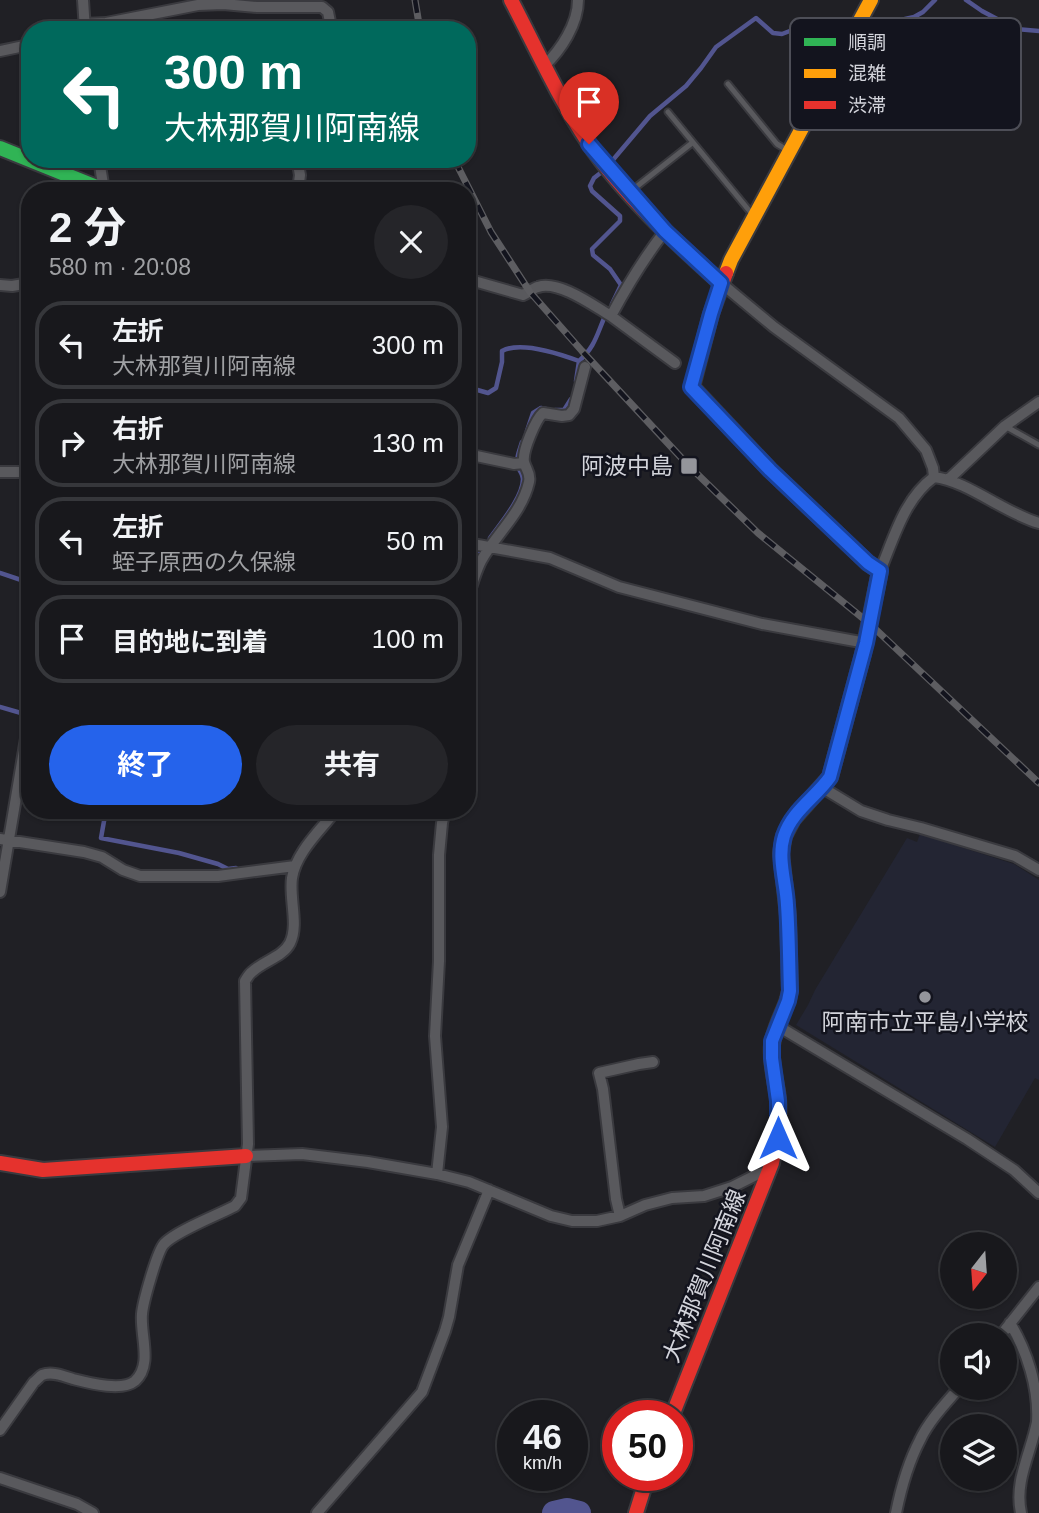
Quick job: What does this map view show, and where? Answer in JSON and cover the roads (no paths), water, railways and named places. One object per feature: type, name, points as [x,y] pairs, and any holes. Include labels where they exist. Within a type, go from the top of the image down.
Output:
[{"type":"main road","points":[[511,0],[551,80],[589,144],[665,231],[721,283]]},
{"type":"main road","points":[[861,18],[871,0]]},
{"type":"main road","points":[[802,130],[730,260],[711,314],[691,387],[770,470],[868,563],[880,571]]},
{"type":"main road","points":[[0,148],[21,156]]},
{"type":"main road","points":[[50,168],[84,182]]},
{"type":"main road","name":"大林那賀川阿南線","points":[[678,1400],[770,1172],[778,1138],[778,1101],[772,1041],[790,991],[787,902],[781,850],[784,834],[795,814],[830,777],[866,643],[880,571]]},
{"type":"main road","points":[[0,1163],[43,1170],[246,1156]]},
{"type":"main road","points":[[636,1513],[643,1491]]},
{"type":"street","points":[[83,0],[85,21]]},
{"type":"street","points":[[544,66],[574,23],[578,0]]},
{"type":"street","points":[[116,21],[198,5],[257,3],[322,4],[328,12],[330,21]]},
{"type":"street","points":[[0,51],[21,47]]},
{"type":"street","points":[[608,314],[665,231]]},
{"type":"street","points":[[476,282],[523,295],[537,287],[550,285],[571,292],[608,314],[675,363]]},
{"type":"street","points":[[721,283],[774,327],[899,418],[926,450],[934,477]]},
{"type":"street","points":[[0,285],[21,284]]},
{"type":"street","points":[[519,464],[538,417],[543,413],[569,415],[574,409],[585,367]]},
{"type":"street","points":[[949,479],[1005,426],[1039,402]]},
{"type":"street","points":[[476,456],[519,464],[528,470],[530,479],[524,497],[511,520],[490,547],[476,574]]},
{"type":"street","points":[[0,472],[21,472]]},
{"type":"street","points":[[880,571],[906,509],[925,484],[934,477],[949,479],[1039,523]]},
{"type":"street","points":[[476,544],[550,558],[619,587],[762,624],[866,643]]},
{"type":"street","points":[[0,892],[4,840],[21,758]]},
{"type":"street","points":[[822,788],[861,810],[1015,856],[1039,870]]},
{"type":"street","points":[[0,1430],[41,1376],[53,1373],[78,1381],[118,1387],[133,1383],[142,1373],[145,1364],[143,1302],[162,1245],[235,1206],[241,1198],[248,1143],[245,981],[252,972],[289,946],[294,934],[291,893],[295,866],[329,819]]},
{"type":"street","points":[[438,1174],[442,1126],[435,1036],[439,961],[439,855],[443,819]]},
{"type":"street","points":[[4,840],[84,852],[102,857],[123,870],[140,876],[218,876],[295,866]]},
{"type":"street","points":[[778,1026],[967,1139],[1014,1170],[1039,1193]]},
{"type":"street","points":[[620,1216],[599,1073],[653,1062]]},
{"type":"street","points":[[246,1156],[302,1154],[438,1174],[489,1190],[551,1216],[572,1221],[620,1216],[645,1205],[672,1198],[704,1196],[732,1187],[758,1174],[770,1172]]},
{"type":"street","points":[[317,1513],[422,1392],[445,1331],[458,1265],[489,1190]]},
{"type":"street","points":[[1010,1323],[1039,1287]]},
{"type":"street","points":[[1017,1335],[1024,1347],[1037,1389],[1038,1420],[1021,1476],[1018,1500],[1021,1513]]},
{"type":"street","points":[[896,1513],[901,1488],[920,1439],[949,1400]]},
{"type":"street","points":[[0,1478],[77,1504],[93,1513]]},
{"type":"lane","points":[[728,84],[777,144],[790,152]]},
{"type":"lane","points":[[668,112],[754,216]]},
{"type":"lane","points":[[630,192],[692,143]]},
{"type":"lane","points":[[1005,426],[1039,445]]},
{"type":"waterway","points":[[910,18],[923,12],[935,0]]},
{"type":"waterway","points":[[966,0],[995,18]]},
{"type":"waterway","points":[[612,161],[650,116],[686,86],[716,47],[756,18],[773,33],[790,31]]},
{"type":"waterway","points":[[1021,29],[1039,31]]},
{"type":"waterway","points":[[603,171],[594,178],[590,186],[592,191],[620,216],[620,221],[592,249],[593,255],[610,269],[621,285],[612,304]]},
{"type":"waterway","points":[[576,381],[579,361],[593,345],[606,314]]},
{"type":"waterway","points":[[476,390],[488,393],[496,388],[502,351],[510,348],[540,350],[579,361]]},
{"type":"waterway","points":[[555,410],[564,410],[571,399]]},
{"type":"waterway","points":[[527,431],[533,413],[541,408],[546,409]]},
{"type":"waterway","points":[[490,538],[510,510],[522,486],[523,477],[517,462],[522,442]]},
{"type":"waterway","points":[[476,558],[478,553]]},
{"type":"waterway","points":[[0,573],[21,580]]},
{"type":"waterway","points":[[0,707],[21,713]]},
{"type":"waterway","points":[[104,819],[101,838],[179,853],[228,869],[236,868]]},
{"type":"waterway","points":[[554,1513],[567,1510],[579,1513]]},
{"type":"railway","points":[[415,0],[418,21]]},
{"type":"railway","points":[[459,168],[466,182]]},
{"type":"railway","points":[[476,202],[491,232],[530,292],[689,466],[758,533],[870,624],[1039,783]]},
{"type":"place","name":"阿波中島","points":[[689,466]]},
{"type":"place","name":"阿南市立平島小学校","points":[[925,997]]}]
